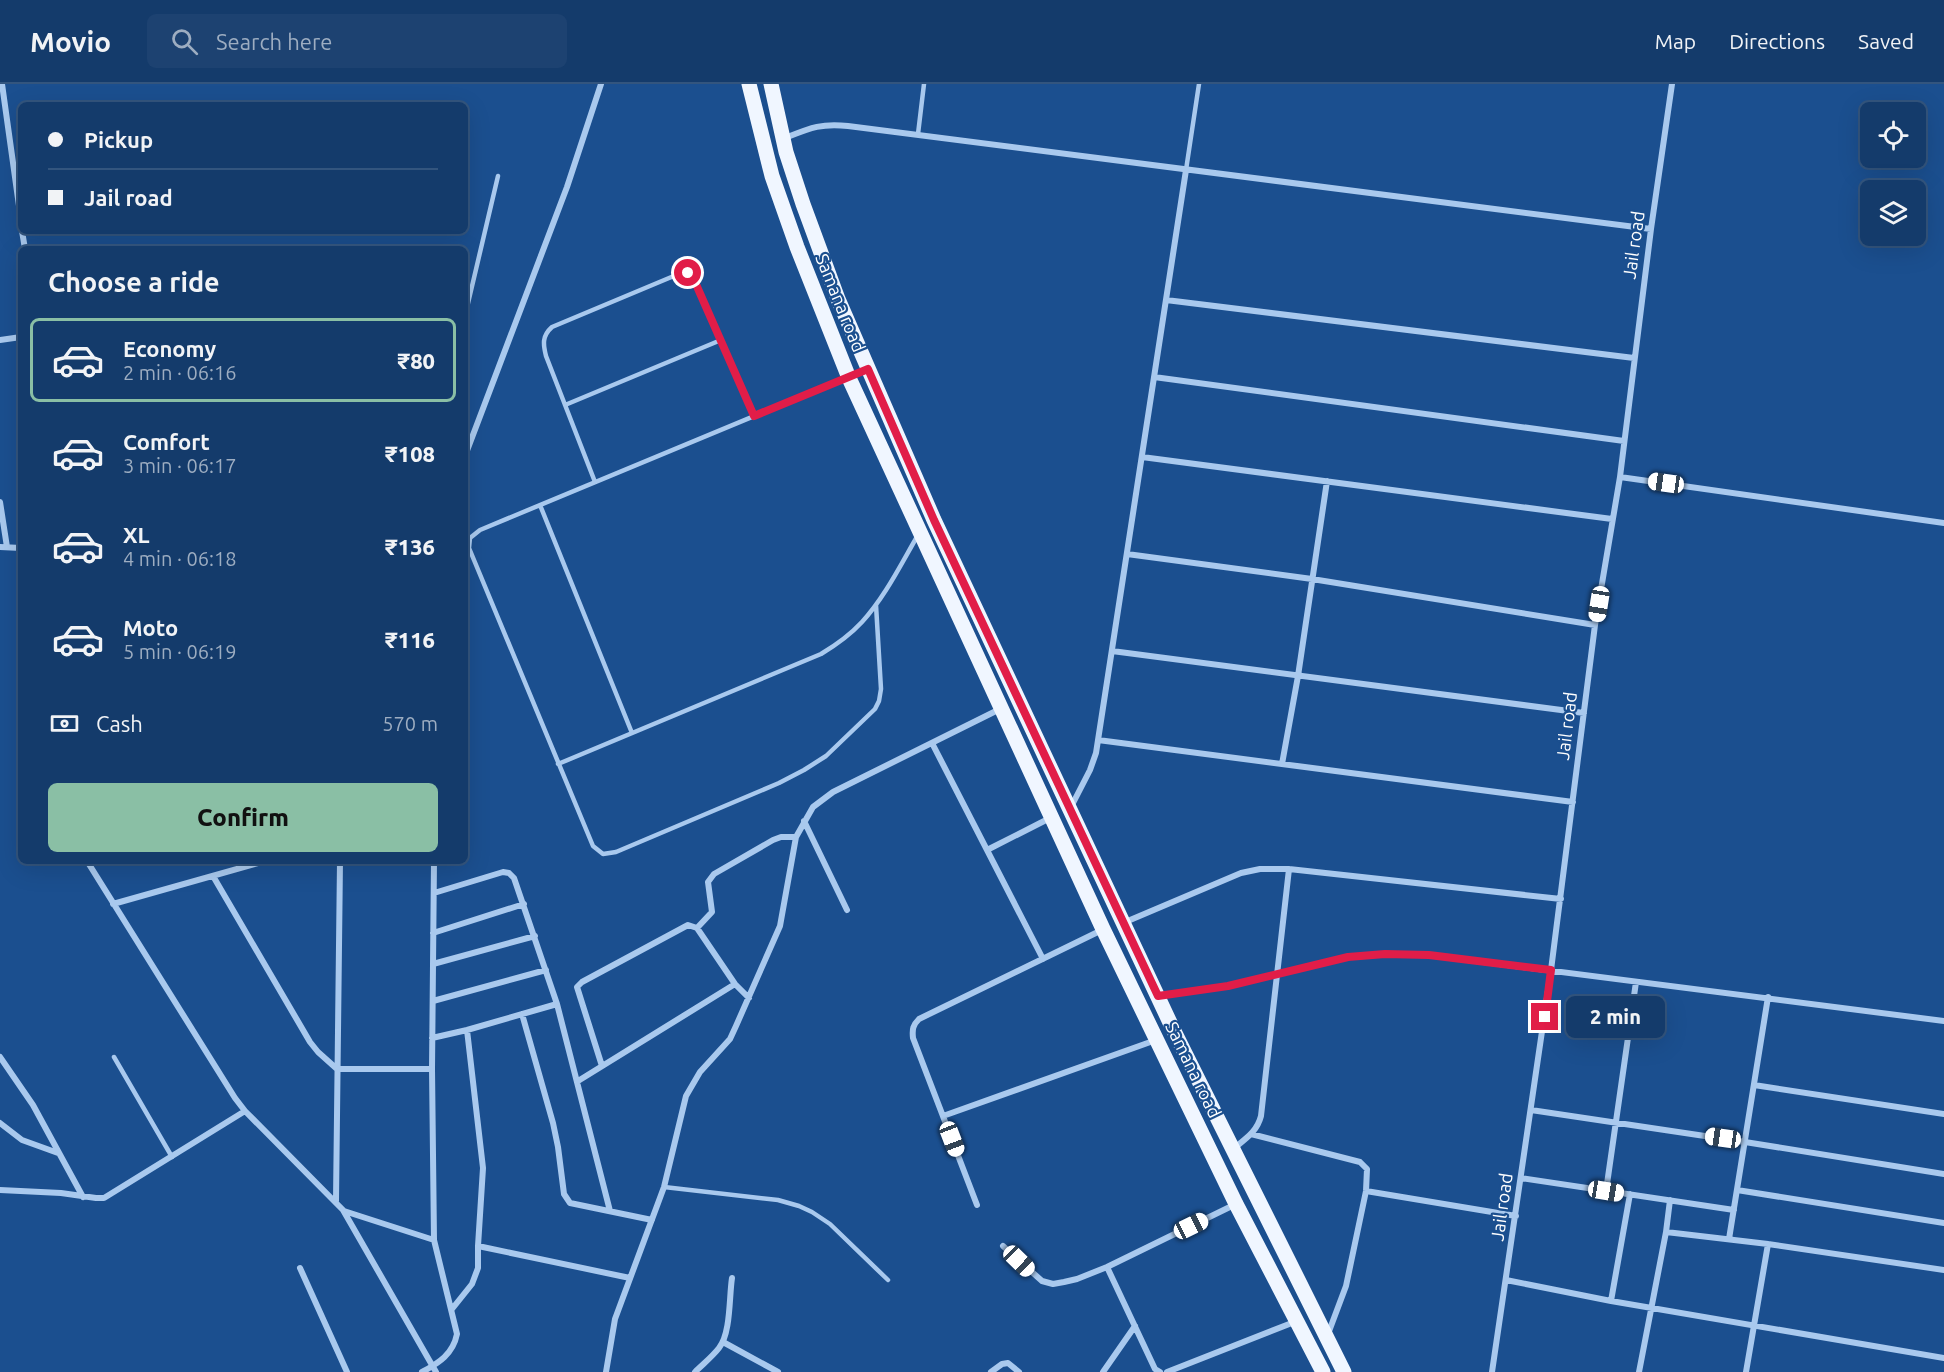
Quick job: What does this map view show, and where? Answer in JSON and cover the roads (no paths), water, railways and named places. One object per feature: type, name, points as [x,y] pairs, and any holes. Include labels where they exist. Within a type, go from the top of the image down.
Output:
[{"type":"main road","name":"Samana road","points":[[750,84],[772,176],[797,247],[849,378],[1103,929],[1236,1204],[1323,1372]]},
{"type":"main road","name":"Samana road","points":[[771,84],[783,139],[807,215],[838,299],[934,520],[1158,996],[1344,1372]]},
{"type":"street","points":[[2,84],[3,118],[18,203]]},
{"type":"street","points":[[468,448],[567,187],[601,84]]},
{"type":"street","name":"Jail road","points":[[1492,1372],[1561,899],[1595,625],[1620,477],[1672,84]]},
{"type":"street","points":[[783,139],[829,124],[1651,229]]},
{"type":"street","points":[[1070,808],[1090,770],[1098,740],[1186,170]]},
{"type":"street","points":[[1166,300],[1634,358]]},
{"type":"street","points":[[0,340],[18,337]]},
{"type":"street","points":[[1154,377],[1624,441]]},
{"type":"street","points":[[1142,457],[1612,519]]},
{"type":"street","points":[[1620,477],[1944,523]]},
{"type":"street","points":[[1282,764],[1298,676],[1327,481]]},
{"type":"street","points":[[0,502],[3,547],[18,548]]},
{"type":"street","points":[[1127,554],[1312,579],[1595,625]]},
{"type":"street","points":[[1112,651],[1584,713]]},
{"type":"street","points":[[606,1372],[615,1319],[664,1187],[686,1096],[700,1072],[730,1039],[780,926],[796,837],[804,821],[813,807],[833,792],[1000,709]]},
{"type":"street","points":[[1098,740],[1573,802]]},
{"type":"street","points":[[932,743],[1043,959]]},
{"type":"street","points":[[987,850],[1051,818]]},
{"type":"street","points":[[804,821],[847,910]]},
{"type":"street","points":[[697,928],[712,912],[708,882],[714,874],[773,840],[781,837],[796,837]]},
{"type":"street","points":[[89,864],[235,1098],[245,1111],[343,1210],[435,1369]]},
{"type":"street","points":[[113,904],[255,864]]},
{"type":"street","points":[[336,1201],[340,864]]},
{"type":"street","points":[[422,1372],[435,1369],[450,1353],[456,1343],[457,1334],[434,1240],[432,1038],[434,864]]},
{"type":"street","points":[[1124,922],[1241,873],[1260,869],[1289,869],[1561,899]]},
{"type":"street","points":[[1233,1149],[1251,1134],[1261,1116],[1289,869]]},
{"type":"street","points":[[434,893],[503,872],[509,873],[514,878],[557,1004],[610,1211]]},
{"type":"street","points":[[213,876],[310,1042],[337,1069],[432,1069]]},
{"type":"street","points":[[433,933],[524,904]]},
{"type":"street","points":[[602,1066],[577,987],[582,982],[688,925],[697,928],[735,984],[749,998]]},
{"type":"street","points":[[977,1205],[912,1038],[914,1024],[919,1019],[1103,929]]},
{"type":"street","points":[[433,964],[535,936]]},
{"type":"street","points":[[1158,996],[1219,988],[1348,957],[1385,954],[1429,955],[1944,1021]]},
{"type":"street","points":[[433,1001],[546,970]]},
{"type":"street","points":[[1606,1191],[1636,982]]},
{"type":"street","points":[[578,1081],[735,984]]},
{"type":"street","points":[[1729,1239],[1768,997]]},
{"type":"street","points":[[432,1038],[557,1004]]},
{"type":"street","points":[[522,1014],[553,1123],[564,1194],[570,1203],[652,1220]]},
{"type":"street","points":[[452,1309],[476,1276],[478,1268],[483,1168],[467,1030]]},
{"type":"street","points":[[943,1116],[1157,1040]]},
{"type":"street","points":[[0,1057],[33,1105],[83,1197]]},
{"type":"street","points":[[1754,1085],[1944,1114]]},
{"type":"street","points":[[1531,1110],[1944,1174]]},
{"type":"street","points":[[0,1190],[51,1192],[96,1198],[111,1195],[245,1111]]},
{"type":"street","points":[[0,1123],[22,1140],[58,1153]]},
{"type":"street","points":[[1251,1134],[1360,1162],[1368,1168],[1366,1191],[1346,1286],[1327,1338]]},
{"type":"street","points":[[1521,1178],[1734,1209]]},
{"type":"street","points":[[1737,1190],[1944,1223]]},
{"type":"street","points":[[1366,1191],[1516,1216]]},
{"type":"street","points":[[1611,1301],[1630,1194]]},
{"type":"street","points":[[1639,1372],[1670,1200]]},
{"type":"street","points":[[1003,1246],[1035,1276],[1053,1284],[1077,1279],[1107,1267],[1236,1204]]},
{"type":"street","points":[[343,1210],[434,1240]]},
{"type":"street","points":[[1666,1232],[1768,1244],[1944,1270]]},
{"type":"street","points":[[1746,1372],[1768,1244]]},
{"type":"street","points":[[478,1246],[630,1278]]},
{"type":"street","points":[[1107,1267],[1155,1369],[1160,1372]]},
{"type":"street","points":[[300,1268],[347,1372]]},
{"type":"street","points":[[695,1372],[723,1341],[726,1333],[732,1278]]},
{"type":"street","points":[[1506,1280],[1650,1308],[1944,1358]]},
{"type":"street","points":[[1167,1372],[1298,1321]]},
{"type":"street","points":[[1103,1372],[1135,1326]]},
{"type":"street","points":[[723,1341],[778,1372]]},
{"type":"street","points":[[991,1372],[1002,1364],[1008,1363],[1019,1372]]},
{"type":"lane","points":[[918,134],[924,84]]},
{"type":"lane","points":[[1186,170],[1199,84]]},
{"type":"lane","points":[[468,303],[498,176]]},
{"type":"lane","points":[[595,482],[546,356],[543,346],[546,333],[552,327],[681,273],[688,273],[695,282],[754,416]]},
{"type":"lane","points":[[565,405],[721,340]]},
{"type":"lane","points":[[868,369],[474,533],[470,538],[469,548],[593,846],[603,854],[616,852],[779,783],[826,756],[875,709],[879,701],[881,689],[876,605]]},
{"type":"lane","points":[[540,505],[632,733]]},
{"type":"lane","points":[[558,764],[821,654],[850,633],[876,605],[919,532]]},
{"type":"lane","points":[[114,1057],[172,1157]]},
{"type":"lane","points":[[664,1187],[778,1200],[799,1206],[830,1224],[888,1280]]}]
